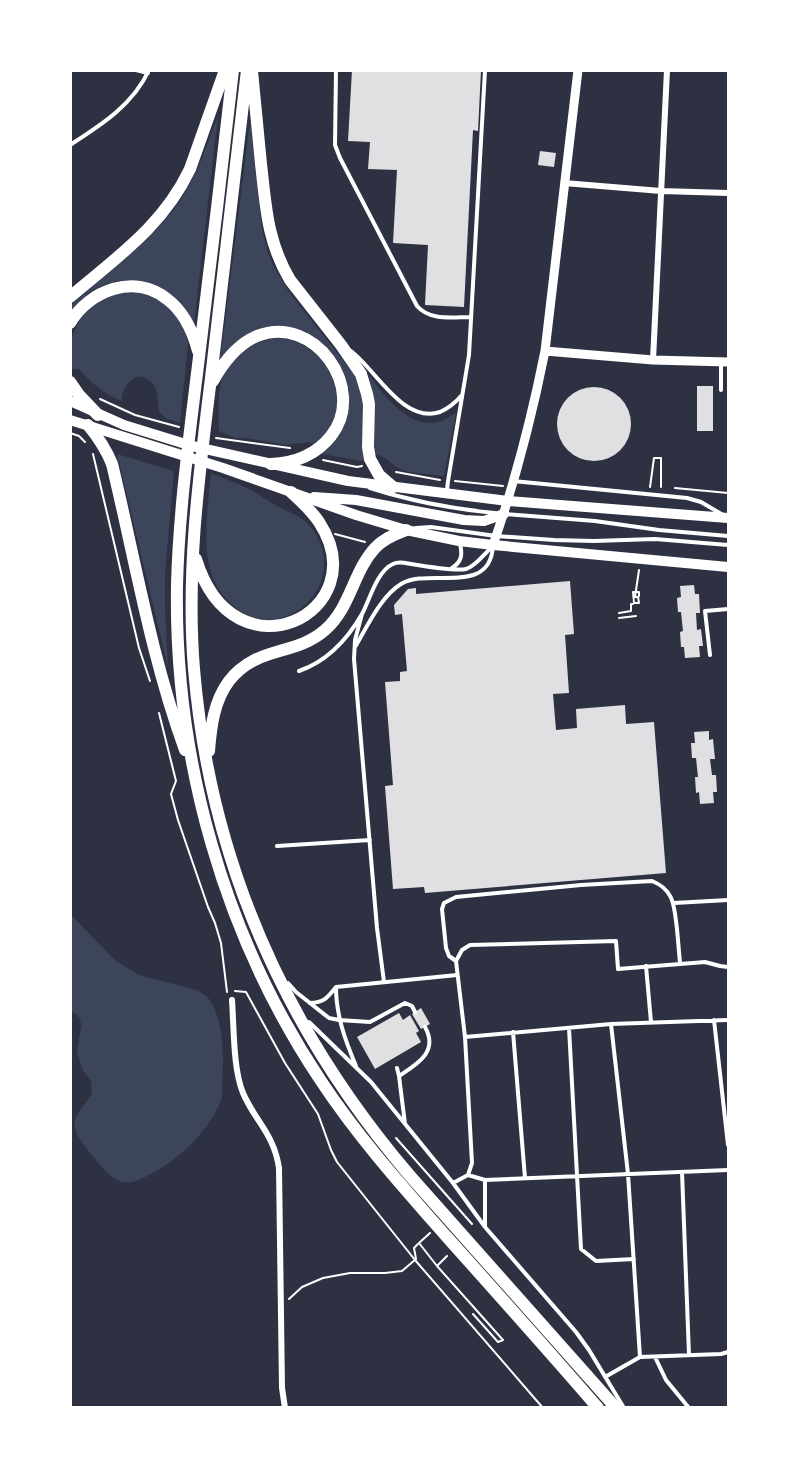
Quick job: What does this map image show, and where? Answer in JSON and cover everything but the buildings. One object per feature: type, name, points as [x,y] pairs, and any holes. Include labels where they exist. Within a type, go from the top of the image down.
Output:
[{"type":"highway","points":[[70,297],[149,230],[177,195],[190,169],[225,70]]},
{"type":"highway","points":[[233,70],[200,355],[189,425],[179,548],[177,624],[183,702],[195,777],[217,862],[240,928],[285,1022],[308,1062],[343,1113],[390,1173],[598,1407]]},
{"type":"highway","points":[[247,70],[199,477],[193,551],[194,668],[200,722],[220,824],[273,968],[291,1005],[326,1064],[383,1143],[411,1177],[616,1407]]},
{"type":"highway","points":[[252,70],[266,212],[273,242],[290,280],[361,374],[367,394],[369,455],[379,475],[393,487]]},
{"type":"highway","points":[[70,323],[86,303],[105,292],[124,286],[144,288],[160,294],[179,311],[191,331],[200,355]]},
{"type":"highway","points":[[209,390],[227,359],[246,342],[272,332],[298,336],[307,340],[330,360],[340,379],[344,397],[338,424],[327,440],[314,452],[286,464],[271,464]]},
{"type":"highway","points":[[70,382],[79,395],[99,415]]},
{"type":"highway","points":[[88,425],[105,448],[112,464],[160,673],[195,777]]},
{"type":"highway","points":[[193,551],[201,574],[217,602],[239,619],[255,625],[271,626],[300,618],[316,606],[328,590],[333,562],[324,531],[312,513],[291,492]]},
{"type":"highway","points":[[208,767],[214,711],[229,681],[251,661],[268,653],[299,645],[324,631],[344,605],[365,561],[376,547],[406,530]]},
{"type":"main road","points":[[70,401],[124,425],[192,446],[348,481],[508,501],[729,518]]},
{"type":"main road","points":[[70,420],[223,468],[356,515],[406,530],[459,541],[495,540],[729,567]]},
{"type":"main road","points":[[305,497],[356,500],[464,520],[484,521],[504,514]]},
{"type":"street","points":[[495,540],[513,484],[537,393],[545,351],[578,70]]},
{"type":"street","points":[[653,360],[667,70]]},
{"type":"street","points":[[564,183],[661,191],[729,193]]},
{"type":"street","points":[[545,351],[653,360],[725,362]]},
{"type":"street","points":[[232,1000],[238,1080],[266,1131],[277,1156],[279,1168],[282,1388],[285,1407]]},
{"type":"lane","points":[[70,146],[115,114],[139,88],[148,72],[136,70]]},
{"type":"lane","points":[[336,70],[335,145],[417,306],[431,316],[471,317]]},
{"type":"lane","points":[[447,494],[467,372],[485,70]]},
{"type":"lane","points":[[341,345],[359,357],[395,398],[417,412],[429,414],[441,411],[453,404],[462,394]]},
{"type":"lane","points":[[721,390],[725,362]]},
{"type":"lane","points":[[348,481],[423,503],[468,510],[729,536]]},
{"type":"lane","points":[[513,484],[687,498],[701,502],[729,518]]},
{"type":"lane","points":[[406,530],[431,527],[495,540],[655,539],[729,545]]},
{"type":"lane","points":[[299,671],[318,663],[333,653],[362,614],[381,575],[394,563],[466,569],[472,566],[495,540]]},
{"type":"lane","points":[[355,648],[385,599],[396,587],[413,579],[468,576],[479,573],[490,561],[495,540]]},
{"type":"lane","points":[[452,568],[461,559],[459,541]]},
{"type":"lane","points":[[710,655],[705,611],[729,609]]},
{"type":"lane","points":[[362,614],[355,648],[377,928],[384,982]]},
{"type":"lane","points":[[277,846],[370,840]]},
{"type":"lane","points":[[456,961],[449,956],[446,948],[442,909],[444,903],[456,897],[652,881],[668,891],[674,903],[680,963]]},
{"type":"lane","points":[[674,903],[729,900]]},
{"type":"lane","points":[[453,1183],[468,1175],[472,1163],[465,1036],[456,961],[462,950],[470,945],[616,940],[618,969],[705,962],[729,967]]},
{"type":"lane","points":[[646,966],[651,1022]]},
{"type":"lane","points":[[273,968],[310,1004],[329,1018],[370,1022],[405,1003],[412,1006],[416,1012]]},
{"type":"lane","points":[[310,1004],[327,999],[336,987],[458,975]]},
{"type":"lane","points":[[336,987],[339,1020],[358,1069]]},
{"type":"lane","points":[[291,1005],[371,1082],[453,1183],[485,1227],[576,1332],[624,1407]]},
{"type":"lane","points":[[714,1020],[729,1145]]},
{"type":"lane","points":[[465,1036],[611,1024],[729,1020]]},
{"type":"lane","points":[[611,1024],[628,1174],[640,1357]]},
{"type":"lane","points":[[399,1076],[421,1062],[426,1055],[429,1040],[425,1027]]},
{"type":"lane","points":[[569,1028],[580,1249],[596,1261],[634,1259]]},
{"type":"lane","points":[[513,1032],[525,1178]]},
{"type":"lane","points":[[397,1068],[405,1124]]},
{"type":"lane","points":[[468,1175],[485,1180],[729,1170]]},
{"type":"lane","points":[[682,1172],[689,1355]]},
{"type":"lane","points":[[485,1180],[485,1227]]},
{"type":"lane","points":[[605,1377],[640,1357],[729,1352]]},
{"type":"lane","points":[[655,1357],[666,1380],[689,1407]]},
{"type":"path","points":[[98,398],[135,415],[189,425]]},
{"type":"path","points":[[70,433],[79,436],[91,447],[150,682]]},
{"type":"path","points":[[217,438],[293,448]]},
{"type":"path","points":[[314,452],[321,459],[357,467],[372,464]]},
{"type":"path","points":[[653,465],[654,458],[661,458],[661,487]]},
{"type":"path","points":[[391,470],[402,474],[448,481],[513,484]]},
{"type":"path","points":[[641,494],[642,489],[646,487],[698,495]]},
{"type":"path","points":[[671,488],[729,493]]},
{"type":"path","points":[[324,531],[376,547]]},
{"type":"path","points":[[619,613],[632,611],[631,604],[640,604],[639,592],[633,592],[634,603],[639,603],[639,597],[635,597]]},
{"type":"path","points":[[619,618],[636,616]]},
{"type":"path","points":[[157,705],[176,781],[171,794],[221,943],[227,992],[246,992],[285,1064],[318,1114],[337,1162],[415,1260],[543,1407]]},
{"type":"path","points":[[281,1308],[302,1287],[312,1281],[335,1275],[402,1271],[415,1260],[414,1248],[418,1243],[437,1266]]},
{"type":"shaded area","points":[[218,116],[194,324],[183,307],[169,294],[153,285],[136,281],[118,281],[101,286],[85,296],[71,311],[71,305],[152,235],[179,202],[198,167]]},
{"type":"shaded area","points":[[250,121],[262,230],[268,253],[289,292],[357,378],[364,401],[362,446],[365,460],[322,454],[343,427],[349,398],[343,370],[326,347],[303,331],[276,325],[247,334],[220,361]]},
{"type":"shaded area","points":[[121,292],[137,292],[154,296],[173,311],[185,331],[188,343],[180,423],[167,419],[159,412],[156,390],[148,379],[137,377],[132,380],[124,389],[122,401],[99,388],[79,369],[71,369],[70,341],[80,319],[99,300]]},
{"type":"shaded area","points":[[277,338],[298,343],[316,354],[329,370],[333,380],[337,400],[336,414],[327,431],[314,445],[309,442],[285,445],[235,438],[219,431],[218,408],[226,369],[241,352],[262,341]]},
{"type":"shaded area","points":[[369,375],[398,409],[417,420],[427,423],[438,422],[456,413],[444,476],[405,471],[375,454],[374,402]]},
{"type":"shaded area","points":[[117,454],[174,471],[165,573],[168,668]]},
{"type":"shaded area","points":[[211,473],[248,488],[301,518],[308,524],[321,545],[324,566],[319,586],[308,602],[292,614],[273,620],[252,617],[231,604],[217,586],[211,573],[207,549],[206,523]]},
{"type":"shaded area","points":[[70,914],[115,960],[139,975],[197,990],[205,995],[215,1011],[221,1031],[222,1094],[216,1112],[201,1134],[171,1162],[133,1182],[118,1180],[108,1173],[76,1133],[77,1115],[92,1094],[91,1081],[82,1069],[77,1052],[80,1018],[71,1012]]}]
